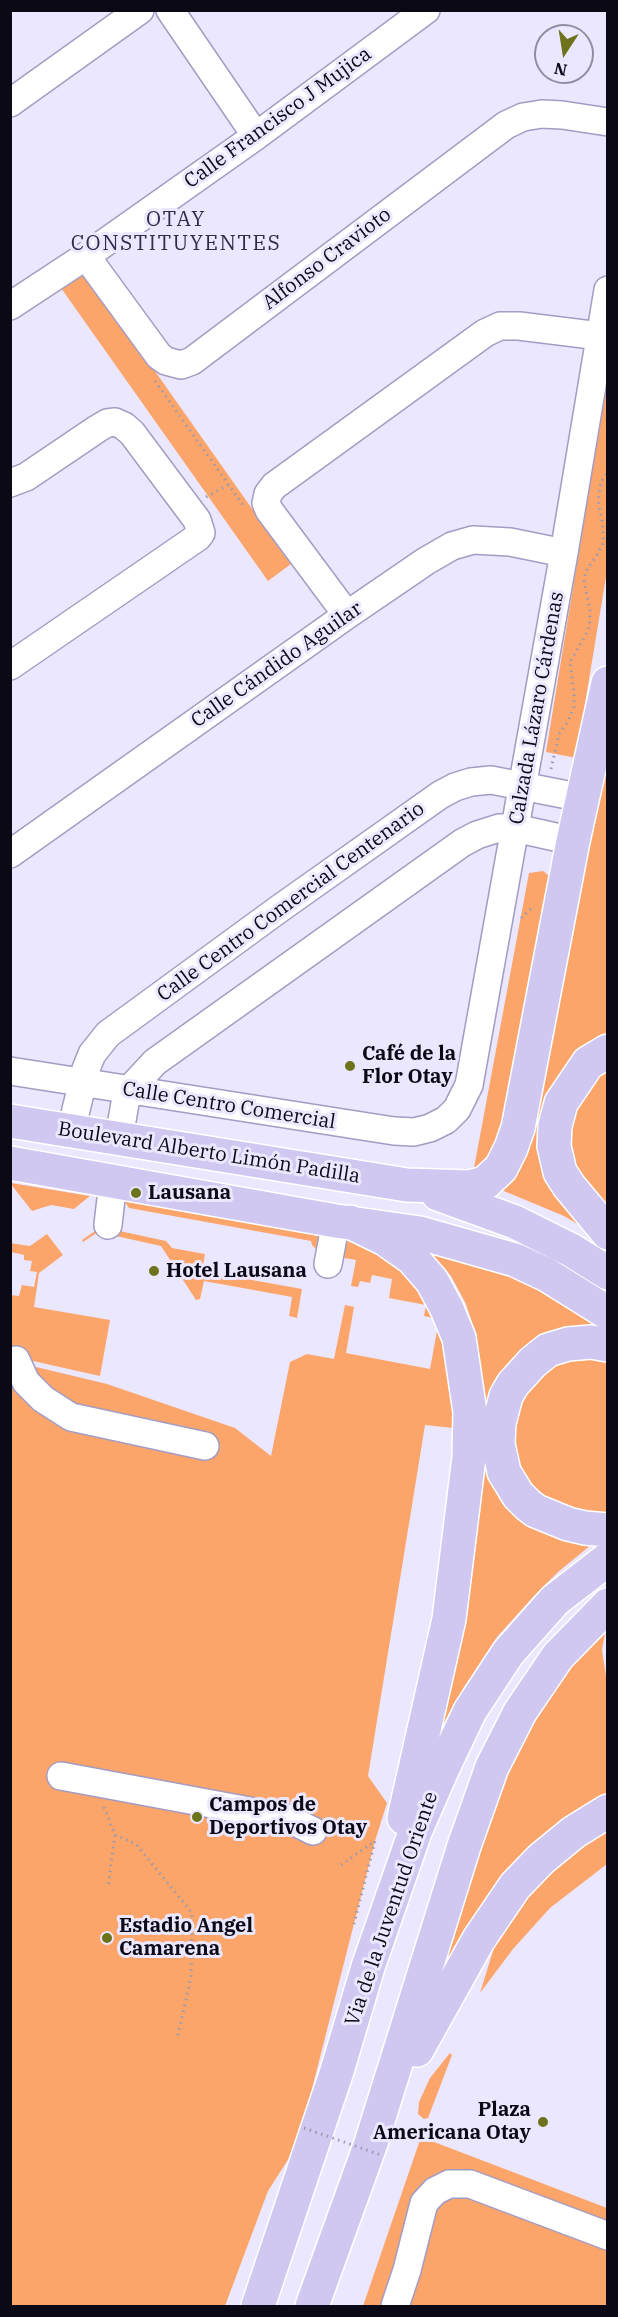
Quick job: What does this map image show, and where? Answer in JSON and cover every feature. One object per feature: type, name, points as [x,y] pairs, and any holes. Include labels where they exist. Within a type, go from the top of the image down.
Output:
[{"type":"highway","points":[[408,1185],[469,1187],[485,1183],[501,1168],[511,1148],[518,1128],[573,841],[608,683]]},
{"type":"highway","points":[[608,1051],[588,1063],[561,1103],[555,1126],[554,1146],[560,1172],[608,1233]]},
{"type":"highway","name":"Boulevard Alberto Limón Padilla","points":[[10,1121],[408,1185]]},
{"type":"highway","points":[[10,1163],[420,1233],[515,1260],[547,1275],[608,1313]]},
{"type":"highway","points":[[408,1185],[465,1202],[515,1222],[571,1250],[608,1273]]},
{"type":"highway","points":[[343,1221],[385,1239],[412,1258],[432,1281],[459,1338],[470,1412],[468,1457],[449,1619],[368,1966]]},
{"type":"highway","points":[[608,1345],[591,1342],[568,1344],[548,1350],[533,1362],[513,1384],[506,1396],[499,1423],[498,1444],[504,1472],[518,1495],[536,1511],[568,1524],[608,1530]]},
{"type":"highway","name":"Via de la Juventud Oriente","points":[[258,2307],[333,2081],[368,1966],[415,1832],[442,1770],[470,1711],[507,1653],[555,1600],[608,1559]]},
{"type":"highway","points":[[378,2142],[464,1846],[501,1749],[520,1712],[558,1656],[608,1605]]},
{"type":"highway","points":[[312,2307],[378,2142],[437,2011],[479,1939],[510,1894],[542,1859],[574,1832],[608,1811]]},
{"type":"street","points":[[10,103],[140,10]]},
{"type":"street","points":[[170,10],[256,136]]},
{"type":"street","name":"Calle Francisco J Mujica","points":[[10,306],[86,256],[256,136],[426,10]]},
{"type":"street","name":"Alfonso Cravioto","points":[[86,256],[159,356],[166,362],[181,365],[192,361],[506,125],[523,117],[542,114],[608,122]]},
{"type":"street","name":"Calzada Lázaro Cárdenas","points":[[446,1119],[457,1109],[469,1085],[515,828],[535,787],[564,553],[608,290]]},
{"type":"street","points":[[347,615],[269,510],[266,503],[268,494],[274,486],[484,333],[500,326],[519,326],[600,336]]},
{"type":"street","points":[[10,483],[26,477],[96,429],[107,423],[115,422],[132,433],[198,520],[201,533],[10,666]]},
{"type":"street","name":"Calle Cándido Aguilar","points":[[10,854],[347,615],[452,546],[473,540],[510,542],[564,553]]},
{"type":"street","name":"Calle Centro Comercial Centenario","points":[[71,1130],[81,1082],[96,1049],[118,1026],[440,795],[471,782],[491,780],[583,798]]},
{"type":"street","points":[[119,1138],[129,1090],[145,1071],[169,1050],[462,843],[499,828],[515,828],[573,841]]},
{"type":"street","name":"Calle Centro Comercial","points":[[10,1071],[394,1131],[414,1132],[430,1128],[446,1119]]},
{"type":"street","points":[[108,1225],[113,1181]]},
{"type":"street","points":[[328,1264],[343,1221]]},
{"type":"street","points":[[16,1360],[26,1383],[43,1399],[71,1417],[205,1446]]},
{"type":"street","points":[[61,1776],[287,1818],[313,1831]]},
{"type":"street","points":[[395,2307],[424,2203],[435,2191],[449,2184],[470,2184],[608,2236]]},
{"type":"path","points":[[154,380],[248,513]]},
{"type":"path","points":[[535,787],[573,707],[570,662],[588,631],[591,609],[584,588],[585,576],[606,540],[598,501],[601,482],[608,472]]},
{"type":"path","points":[[518,921],[537,903]]},
{"type":"path","points":[[100,1799],[115,1835],[108,1887]]},
{"type":"path","points":[[115,1835],[136,1844],[192,1913],[191,1977],[177,2039]]},
{"type":"path","points":[[159,1947],[192,1947]]},
{"type":"path","points":[[304,2128],[378,2142]]},
{"type":"shaded area","points":[[85,272],[291,564],[268,581],[61,288]]},
{"type":"shaded area","points":[[607,381],[607,571],[576,758],[546,752]]},
{"type":"shaded area","points":[[607,741],[607,1039],[553,1090],[584,1228],[564,1216],[499,1189]]},
{"type":"shaded area","points":[[543,871],[553,879],[514,1106],[487,1162],[474,1168],[529,873]]},
{"type":"shaded area","points":[[607,1064],[607,1207],[585,1184],[568,1157],[568,1116]]},
{"type":"shaded area","points":[[10,1183],[90,1196],[74,1209],[51,1205],[32,1211]]},
{"type":"shaded area","points":[[123,1199],[324,1235],[321,1254],[311,1241],[129,1208]]},
{"type":"shaded area","points":[[101,1227],[166,1241],[172,1248],[205,1254],[202,1271],[302,1289],[297,1318],[289,1316],[292,1297],[204,1281],[200,1299],[196,1300],[161,1246],[98,1232],[83,1242],[82,1240]]},
{"type":"shaded area","name":"Campos de Deportivos Otay","points":[[47,1234],[63,1255],[39,1273],[34,1307],[110,1320],[100,1376],[33,1361],[32,1366],[107,1384],[235,1428],[271,1456],[290,1362],[307,1354],[334,1359],[345,1305],[354,1307],[346,1353],[430,1369],[438,1325],[433,1323],[434,1318],[424,1316],[426,1305],[389,1298],[392,1279],[372,1275],[370,1283],[360,1281],[358,1287],[351,1286],[356,1260],[338,1257],[345,1242],[352,1240],[382,1252],[415,1282],[443,1331],[457,1387],[453,1428],[425,1425],[368,1776],[387,1803],[375,1841],[298,2144],[268,2191],[225,2306],[11,2306],[10,1295],[19,1296],[22,1285],[34,1287],[37,1272],[30,1271],[32,1261],[24,1260],[24,1255],[11,1252],[10,1243],[30,1246]]},
{"type":"shaded area","points":[[429,1251],[498,1271],[537,1287],[608,1329],[534,1346],[496,1481],[597,1540],[558,1572],[497,1637],[464,1687],[431,1753],[478,1363],[475,1332],[466,1304],[451,1276]]},
{"type":"shaded area","points":[[607,1357],[607,1516],[590,1517],[540,1497],[515,1464],[510,1447],[519,1395],[560,1359]]},
{"type":"shaded area","points":[[607,1623],[602,1650],[608,1689],[607,1801],[433,1991],[509,1767],[548,1693]]},
{"type":"shaded area","points":[[607,1827],[607,1864],[550,1908],[513,1949],[480,1993],[497,1938],[543,1875]]},
{"type":"shaded area","points":[[450,2053],[452,2055],[428,2118],[424,2119],[418,2114],[419,2102],[430,2078]]},
{"type":"shaded area","points":[[421,2137],[607,2208],[607,2306],[363,2306]]},
{"type":"place","name":"Café de la Flor Otay","points":[[350,1066]]},
{"type":"place","name":"Lausana","points":[[136,1193]]},
{"type":"place","name":"Hotel Lausana","points":[[154,1271]]},
{"type":"place","name":"Campos de Deportivos Otay","points":[[197,1817]]},
{"type":"place","name":"Estadio Angel Camarena","points":[[107,1938]]},
{"type":"place","name":"Plaza Americana Otay","points":[[543,2122]]},
{"type":"district","name":"OTAY CONSTITUYENTES","points":[[176,232]]}]
